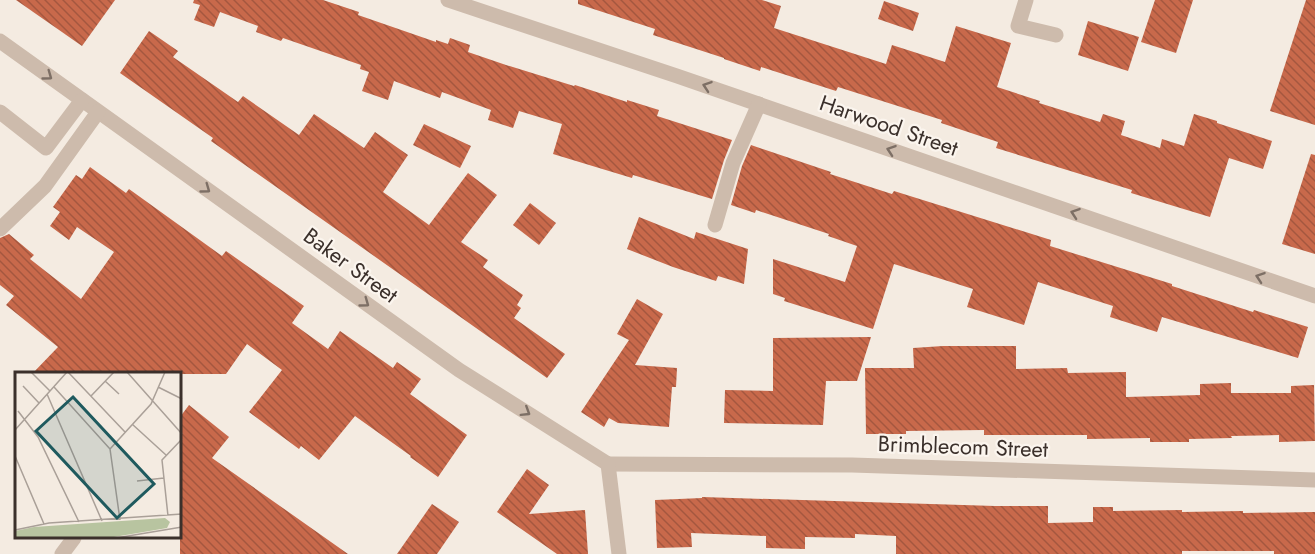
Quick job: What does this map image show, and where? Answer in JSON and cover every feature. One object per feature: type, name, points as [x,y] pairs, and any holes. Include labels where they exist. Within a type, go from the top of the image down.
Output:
[{"type":"street","name":"Harwood Street","points":[[448,0],[759,104],[1315,296]]},
{"type":"street","points":[[1026,0],[1018,26],[1056,35]]},
{"type":"street","name":"Baker Street","points":[[0,41],[459,370],[608,464]]},
{"type":"street","points":[[0,112],[46,147],[82,100]]},
{"type":"street","points":[[715,225],[733,163],[759,104]]},
{"type":"street","points":[[0,230],[45,186],[98,112]]},
{"type":"street","points":[[608,464],[619,554]]},
{"type":"street","name":"Brimblecom Street","points":[[608,464],[852,465],[1315,480]]},
{"type":"street","points":[[62,554],[73,539]]},
{"type":"building","points":[[16,0],[115,0],[82,46]]},
{"type":"building","points":[[194,0],[323,0],[359,12],[358,15],[436,42],[436,40],[448,44],[450,38],[470,45],[468,52],[659,110],[657,116],[732,140],[712,199],[553,154],[562,124],[519,111],[513,128],[488,120],[491,110],[442,92],[440,98],[394,81],[388,100],[362,91],[369,72],[360,69],[361,65],[283,38],[281,41],[256,32],[258,26],[220,12],[214,27],[194,20],[200,5],[193,3]]},
{"type":"building","points":[[578,0],[762,0],[781,6],[774,28],[886,64],[892,45],[945,62],[956,26],[1011,43],[997,87],[1100,122],[1103,114],[1125,121],[1121,135],[1160,148],[1162,139],[1184,146],[1194,114],[1272,141],[1263,169],[1229,158],[1210,217],[996,148],[998,142],[941,123],[942,120],[838,87],[836,91],[761,67],[760,71],[653,35],[655,29],[578,4]]},
{"type":"building","points":[[1155,0],[1193,0],[1176,53],[1141,42]]},
{"type":"building","points":[[1306,0],[1315,0],[1315,125],[1270,111]]},
{"type":"building","points":[[884,1],[919,13],[913,31],[878,19]]},
{"type":"building","points":[[1088,21],[1139,37],[1128,71],[1078,55]]},
{"type":"building","points":[[149,31],[178,51],[173,57],[238,102],[243,96],[299,135],[314,114],[364,148],[375,132],[408,155],[383,192],[429,225],[468,173],[497,195],[461,242],[488,260],[483,267],[523,295],[517,305],[521,308],[514,318],[565,354],[547,378],[211,141],[213,138],[120,73]]},
{"type":"building","points":[[424,124],[471,146],[460,168],[413,145]]},
{"type":"building","points":[[751,145],[892,194],[894,191],[1051,240],[1050,246],[1172,284],[1172,286],[1308,327],[1298,358],[1162,317],[1157,332],[1110,317],[1113,306],[1038,282],[1024,325],[967,307],[973,289],[894,264],[873,329],[784,301],[785,298],[773,294],[773,259],[845,282],[857,246],[828,236],[829,234],[756,210],[755,213],[731,205],[742,166]]},
{"type":"building","points":[[1311,154],[1315,155],[1315,254],[1282,244]]},
{"type":"building","points":[[90,167],[126,193],[129,189],[222,256],[226,251],[304,306],[292,323],[328,349],[340,331],[393,368],[397,362],[421,379],[410,394],[467,435],[438,477],[355,416],[319,460],[301,446],[299,449],[249,412],[282,370],[247,344],[226,374],[34,372],[58,347],[6,305],[14,296],[0,285],[0,238],[9,234],[34,255],[30,259],[81,299],[114,252],[77,227],[69,240],[50,226],[60,212],[53,207],[76,175],[82,179]]},
{"type":"building","points":[[530,203],[556,223],[539,245],[513,225]]},
{"type":"building","points":[[639,217],[694,239],[696,232],[748,249],[744,284],[718,276],[716,281],[627,249]]},
{"type":"building","points":[[637,299],[663,314],[635,365],[677,368],[676,387],[672,387],[669,427],[618,423],[609,418],[604,427],[581,412],[629,340],[617,334]]},
{"type":"building","points":[[871,337],[857,381],[826,381],[823,425],[724,423],[725,390],[773,391],[773,338]]},
{"type":"building","points":[[1016,346],[1016,369],[1067,368],[1068,373],[1126,372],[1126,397],[1200,395],[1200,384],[1231,383],[1231,393],[1291,393],[1291,386],[1314,385],[1315,441],[1279,442],[1279,435],[1189,439],[1189,442],[1150,442],[1150,438],[1087,439],[1087,435],[984,435],[984,430],[866,434],[865,368],[914,368],[913,348]]},
{"type":"building","points":[[189,405],[229,437],[212,458],[348,554],[180,554],[182,414]]},
{"type":"building","points":[[527,469],[549,485],[529,514],[585,510],[588,554],[557,554],[497,512]]},
{"type":"building","points":[[702,497],[1048,506],[1048,523],[1093,522],[1093,507],[1113,507],[1113,511],[1315,512],[1315,554],[1274,554],[1274,551],[1182,551],[1182,554],[896,554],[896,536],[855,534],[855,538],[805,537],[805,549],[766,548],[766,536],[691,533],[692,547],[657,548],[655,500]]},
{"type":"building","points":[[432,504],[459,522],[437,554],[397,554]]}]
